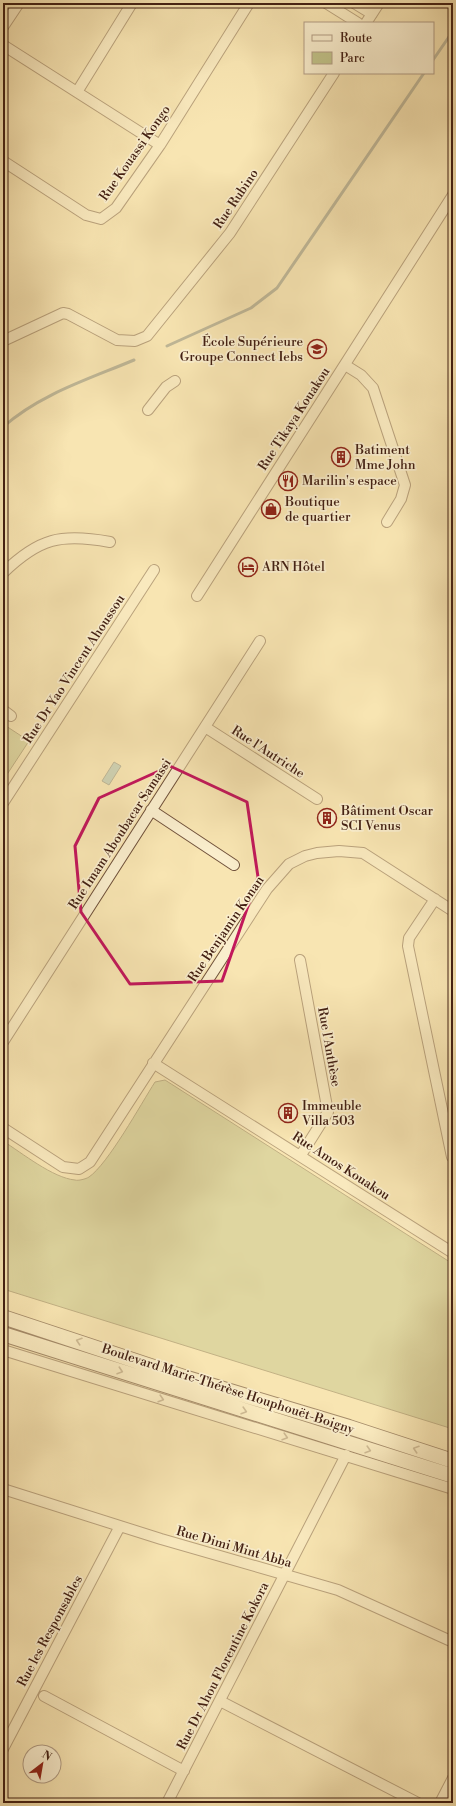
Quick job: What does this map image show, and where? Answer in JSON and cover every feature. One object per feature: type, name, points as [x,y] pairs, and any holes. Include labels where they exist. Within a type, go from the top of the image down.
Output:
[{"type":"main road","name":"Boulevard Marie-Thérèse Houphouët-Boigny","points":[[3,1317],[187,1378],[349,1427],[453,1461]]},
{"type":"main road","name":"Boulevard Marie-Thérèse Houphouët-Boigny","points":[[3,1334],[453,1476]]},
{"type":"street","points":[[3,27],[19,3]]},
{"type":"street","points":[[77,92],[132,3]]},
{"type":"street","name":"Rue Kouassi Kongo","points":[[3,161],[86,215],[101,219],[116,208],[160,145],[249,3]]},
{"type":"street","points":[[326,3],[356,22]]},
{"type":"street","points":[[354,3],[369,19],[379,3]]},
{"type":"street","points":[[3,45],[160,145]]},
{"type":"street","name":"Rue Rubino","points":[[5,337],[63,313],[68,314],[117,340],[135,341],[146,336],[230,233],[333,74]]},
{"type":"street","name":"Rue Tikaya Kouakou","points":[[197,596],[453,195]]},
{"type":"street","points":[[344,365],[361,375],[373,388],[405,485],[401,499],[387,522]]},
{"type":"street","points":[[148,410],[166,387],[175,381]]},
{"type":"street","points":[[3,573],[33,548],[51,540],[71,537],[110,542]]},
{"type":"street","name":"Rue Dr Yao Vincent Ahoussou","points":[[3,803],[154,570]]},
{"type":"street","name":"Rue Imam Aboubacar Samassi","points":[[3,1042],[260,641]]},
{"type":"street","name":"Rue l'Autriche","points":[[205,727],[317,799]]},
{"type":"street","points":[[151,810],[234,865]]},
{"type":"street","name":"Rue Benjamin Konan","points":[[3,1128],[56,1164],[70,1169],[79,1169],[90,1162],[267,889],[290,864],[305,856],[317,853],[339,851],[363,853],[453,911]]},
{"type":"street","points":[[435,899],[409,938],[408,946],[452,1157]]},
{"type":"street","name":"Rue l'Anthèse","points":[[300,960],[328,1112],[301,1155]]},
{"type":"street","name":"Rue Amos Kouakou","points":[[153,1063],[301,1155],[453,1253]]},
{"type":"street","points":[[3,1350],[453,1489]]},
{"type":"street","name":"Rue Dr Ahou Florentine Kokora","points":[[167,1803],[346,1455]]},
{"type":"street","name":"Rue Dimi Mint Abba","points":[[3,1488],[120,1526],[338,1590],[453,1642]]},
{"type":"street","name":"Rue les Responsables","points":[[3,1749],[120,1526]]},
{"type":"street","points":[[44,1696],[184,1771]]},
{"type":"street","points":[[220,1701],[418,1803]]},
{"type":"street","points":[[440,1803],[453,1778]]},
{"type":"highlighted area","points":[[170,766],[247,802],[258,877],[222,981],[130,984],[81,912],[75,846],[99,798]]},
{"type":"green space","points":[[6,726],[29,741],[6,776],[3,774],[3,730]]},
{"type":"green space","points":[[165,1080],[453,1264],[453,1429],[3,1289],[3,1141],[57,1175],[76,1180],[89,1177],[97,1170],[115,1147],[155,1082]]},
{"type":"water","points":[[114,762],[121,766],[109,785],[102,781]]},
{"type":"waterway","points":[[434,59],[453,31]]},
{"type":"waterway","points":[[167,346],[251,308],[277,288],[423,74]]},
{"type":"waterway","points":[[3,427],[17,415],[49,396],[134,360]]},
{"type":"place","name":"École Supérieure Groupe Connect Iebs","points":[[317,349]]},
{"type":"place","name":"Batiment Mme John","points":[[341,457]]},
{"type":"place","name":"Marilin's espace","points":[[288,481]]},
{"type":"place","name":"Boutique de quartier","points":[[271,509]]},
{"type":"place","name":"ARN Hôtel","points":[[248,567]]},
{"type":"place","name":"Bâtiment Oscar SCI Venus","points":[[327,818]]},
{"type":"place","name":"Immeuble Villa 503","points":[[288,1113]]}]
